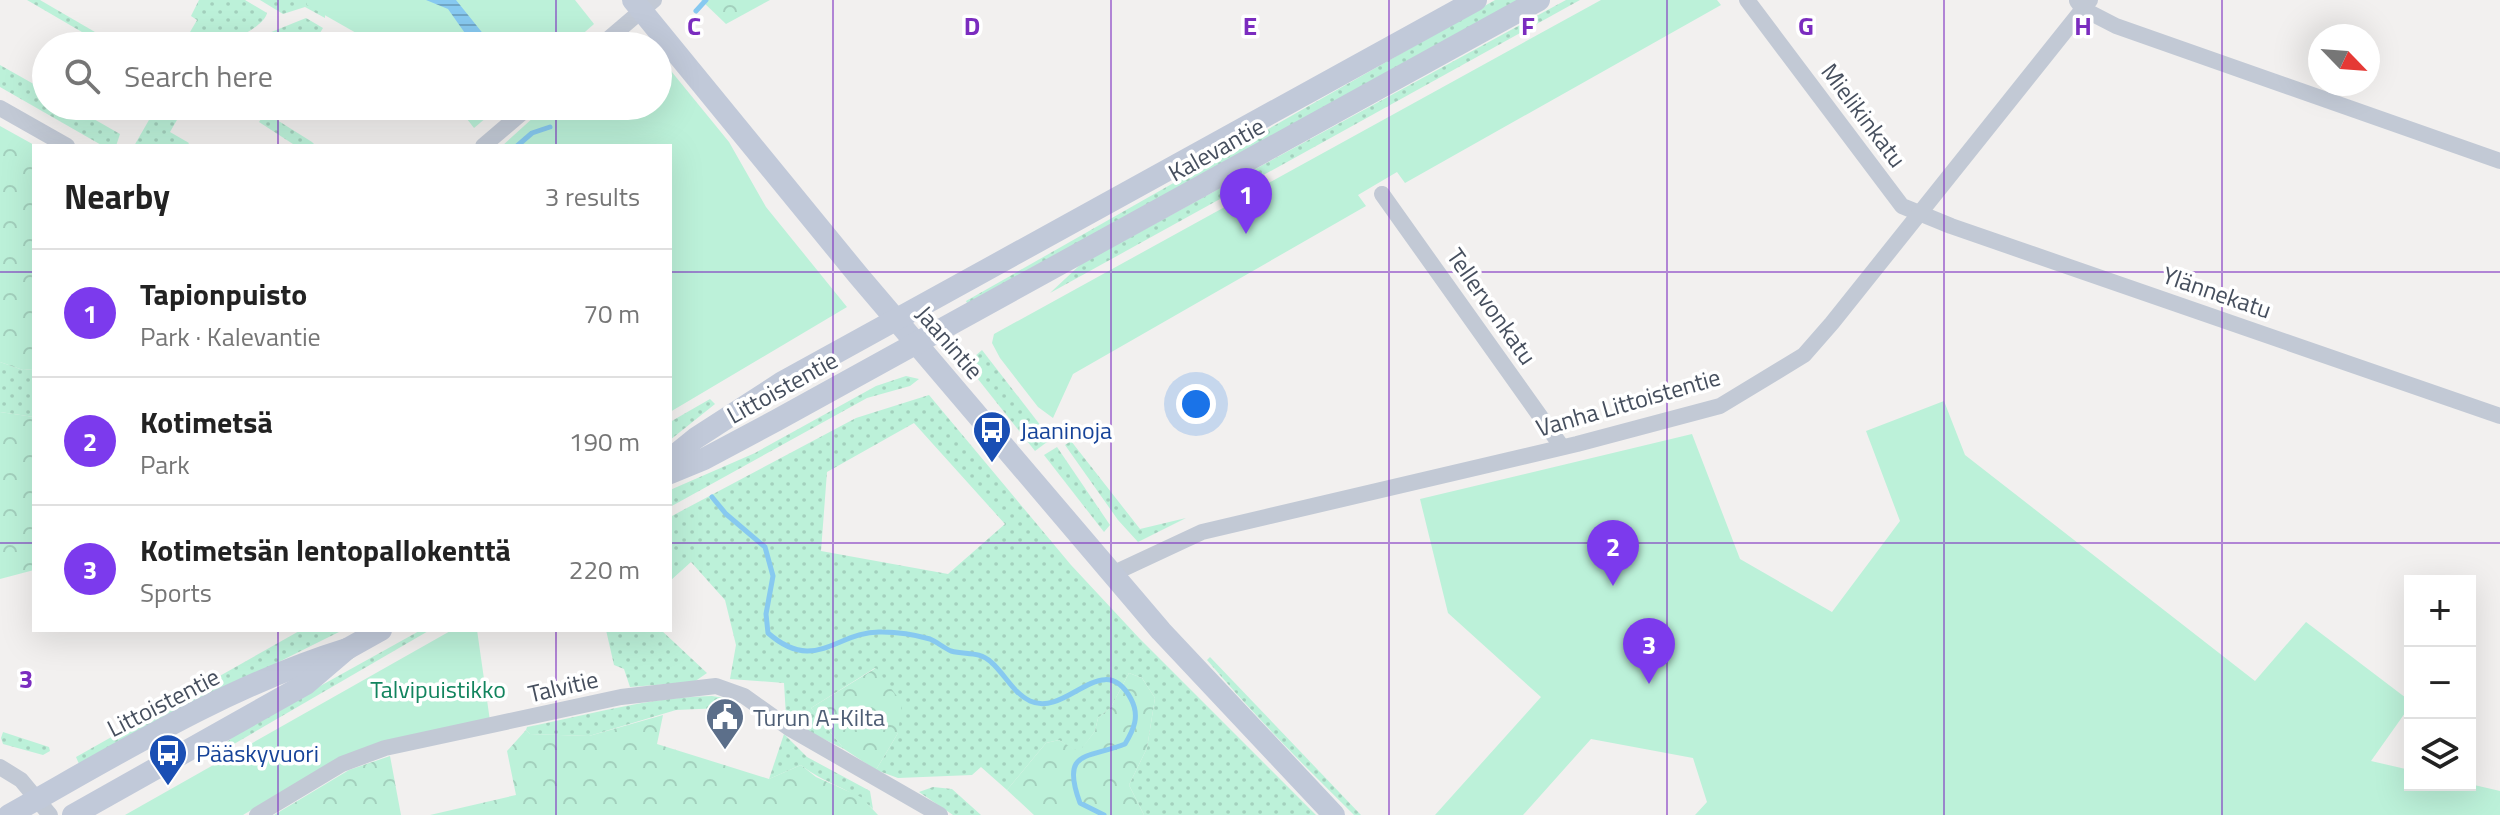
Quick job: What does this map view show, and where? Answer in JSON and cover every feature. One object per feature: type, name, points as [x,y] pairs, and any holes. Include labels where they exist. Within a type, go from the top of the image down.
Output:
[{"type":"main road","name":"Kalevantie","points":[[896,318],[1476,0]]},
{"type":"main road","name":"Kalevantie","points":[[917,343],[1539,0]]},
{"type":"main road","name":"Jaanintie","points":[[643,4],[666,32]]},
{"type":"main road","name":"Jaanintie","points":[[672,40],[896,318],[1112,574],[1225,702],[1334,815]]},
{"type":"main road","name":"Littoistentie","points":[[672,457],[696,438],[781,383],[896,318]]},
{"type":"main road","name":"Littoistentie","points":[[672,472],[704,459],[917,343]]},
{"type":"main road","name":"Littoistentie","points":[[73,815],[306,684],[347,649],[377,632]]},
{"type":"main road","name":"Littoistentie","points":[[9,815],[44,807],[217,703],[295,665],[347,649]]},
{"type":"street","name":"Mielikinkatu","points":[[1747,0],[1902,206],[1919,212]]},
{"type":"street","name":"Vanha Littoistentie","points":[[1112,574],[1202,532],[1562,447],[1720,406],[1804,355],[2083,3]]},
{"type":"street","points":[[2083,3],[2116,26],[2500,161]]},
{"type":"street","points":[[614,32],[643,4]]},
{"type":"street","points":[[0,108],[63,144]]},
{"type":"street","points":[[485,144],[514,120]]},
{"type":"street","name":"Tellervonkatu","points":[[1382,194],[1562,447]]},
{"type":"street","name":"Ylännekatu","points":[[1919,212],[2500,416]]},
{"type":"street","name":"Talvitie","points":[[257,815],[342,764],[385,748],[621,697],[716,686],[744,696],[789,728],[940,815]]},
{"type":"street","points":[[0,767],[21,780],[44,807]]},
{"type":"green space","points":[[27,0],[40,0],[95,32],[82,32]]},
{"type":"green space","points":[[199,0],[245,0],[267,13],[260,24],[248,32],[190,32],[197,20],[191,16]]},
{"type":"green space","points":[[260,0],[325,0],[325,18],[305,7],[283,14]]},
{"type":"green space","points":[[306,0],[575,0],[594,24],[585,32],[354,32],[307,5]]},
{"type":"green space","points":[[701,0],[770,0],[726,24]]},
{"type":"green space","points":[[1495,0],[1522,0],[968,305],[966,301]]},
{"type":"green space","points":[[1566,0],[1580,0],[1050,293],[1081,264]]},
{"type":"green space","points":[[1601,0],[1717,0],[1721,5],[1405,183],[1397,172],[1358,195],[1366,206],[1073,374],[1053,418],[1038,407],[1000,358],[992,343],[994,334]]},
{"type":"green space","points":[[306,18],[323,28],[321,32],[272,32]]},
{"type":"green space","points":[[0,65],[32,83],[32,105],[0,87]]},
{"type":"green space","points":[[672,72],[729,142],[766,207],[847,307],[672,411],[672,144],[504,144],[531,120],[672,120]]},
{"type":"green space","points":[[58,120],[96,120],[120,134],[117,144],[100,144]]},
{"type":"green space","points":[[149,120],[177,120],[170,132],[189,143],[188,144],[135,144]]},
{"type":"green space","points":[[277,120],[314,144],[293,144],[259,122]]},
{"type":"green space","points":[[468,120],[483,120],[474,128]]},
{"type":"green space","points":[[0,126],[32,144],[32,369],[23,370],[0,362]]},
{"type":"green space","points":[[982,350],[1051,439],[1035,451],[966,364]]},
{"type":"green space","points":[[0,362],[23,370],[32,369],[32,417],[0,412]]},
{"type":"green space","points":[[906,376],[919,379],[910,386],[867,398],[672,506],[672,489],[755,453],[876,386]]},
{"type":"green space","points":[[929,395],[1071,565],[1139,638],[1316,815],[1144,815],[1129,785],[1147,748],[1155,698],[1142,678],[1129,673],[1111,707],[1098,718],[1095,731],[1079,753],[1059,740],[1046,743],[1007,790],[981,767],[972,775],[898,778],[876,770],[898,733],[875,668],[811,708],[844,749],[789,722],[784,683],[730,679],[736,645],[725,600],[691,562],[672,579],[672,516],[856,418]],"holes":[[[914,423],[1005,524],[948,574],[821,551],[827,472]]]},
{"type":"green space","points":[[710,399],[715,404],[672,438],[672,421]]},
{"type":"green space","points":[[1944,401],[1965,455],[2255,681],[2306,622],[2404,696],[2404,714],[2371,761],[2404,769],[2404,791],[2476,791],[2476,785],[2500,791],[2500,815],[1695,815],[1707,802],[1693,758],[1591,739],[1523,815],[1435,815],[1541,697],[1448,613],[1420,499],[1692,434],[1740,559],[1832,612],[1900,521],[1866,431]]},
{"type":"green space","points":[[0,412],[32,417],[32,571],[0,579]]},
{"type":"green space","points":[[1071,441],[1140,529],[1186,518],[1138,542],[1118,520],[1065,445]]},
{"type":"green space","points":[[1057,447],[1110,525],[1104,532],[1044,455]]},
{"type":"green space","points":[[297,632],[339,632],[79,764],[76,757]]},
{"type":"green space","points":[[417,632],[427,632],[215,755],[241,730]]},
{"type":"green space","name":"Talvipuistikko","points":[[448,632],[477,632],[490,721],[339,758],[243,815],[125,815]]},
{"type":"green space","points":[[606,632],[663,632],[707,673],[694,682],[630,687],[624,669],[614,665]]},
{"type":"green space","points":[[1210,657],[1361,815],[1354,815],[1279,739],[1207,660]]},
{"type":"green space","points":[[876,668],[902,703],[898,733],[876,770],[844,749],[811,708]]},
{"type":"green space","points":[[1129,673],[1142,678],[1155,698],[1147,748],[1129,785],[1144,815],[1034,815],[1007,790],[1046,743],[1059,740],[1079,752],[1095,731],[1098,718],[1111,707]]},
{"type":"green space","points":[[712,696],[724,698],[726,703],[722,708],[676,710],[589,736],[530,734],[526,730],[527,727],[642,703]]},
{"type":"green space","points":[[663,715],[657,744],[769,779],[801,765],[816,777],[861,797],[878,815],[430,815],[516,795],[507,751],[526,730],[530,734],[589,736]]},
{"type":"green space","points":[[3,732],[49,747],[50,751],[43,755],[3,744]]},
{"type":"green space","points":[[784,734],[807,757],[870,791],[873,809],[801,765],[769,779]]},
{"type":"green space","points":[[390,756],[401,815],[274,815],[349,770]]},
{"type":"green space","points":[[933,787],[952,789],[981,815],[953,815],[919,792]]},
{"type":"water","points":[[426,0],[456,0],[482,32],[464,32],[448,9]]},
{"type":"waterway","points":[[696,11],[706,0]]},
{"type":"waterway","points":[[519,144],[532,133],[550,127]]},
{"type":"waterway","name":"Jaaninoja","points":[[712,497],[726,514],[765,547],[773,576],[766,614],[768,633],[785,645],[813,651],[866,633],[882,632],[933,640],[951,651],[986,659],[1024,698],[1044,704],[1057,701],[1096,681],[1109,680],[1120,685],[1131,699],[1135,711],[1135,722],[1125,744],[1081,759],[1073,773],[1080,803],[1104,815]]},
{"type":"place","name":"Tapionpuisto","points":[[1246,234]]},
{"type":"place","name":"Jaaninoja","points":[[992,464]]},
{"type":"place","name":"Kotimetsä","points":[[1613,586]]},
{"type":"place","name":"Kotimetsän lentopallokenttä","points":[[1649,684]]},
{"type":"place","name":"Turun A-Kilta","points":[[725,751]]},
{"type":"place","name":"Pääskyvuori","points":[[168,787]]}]
